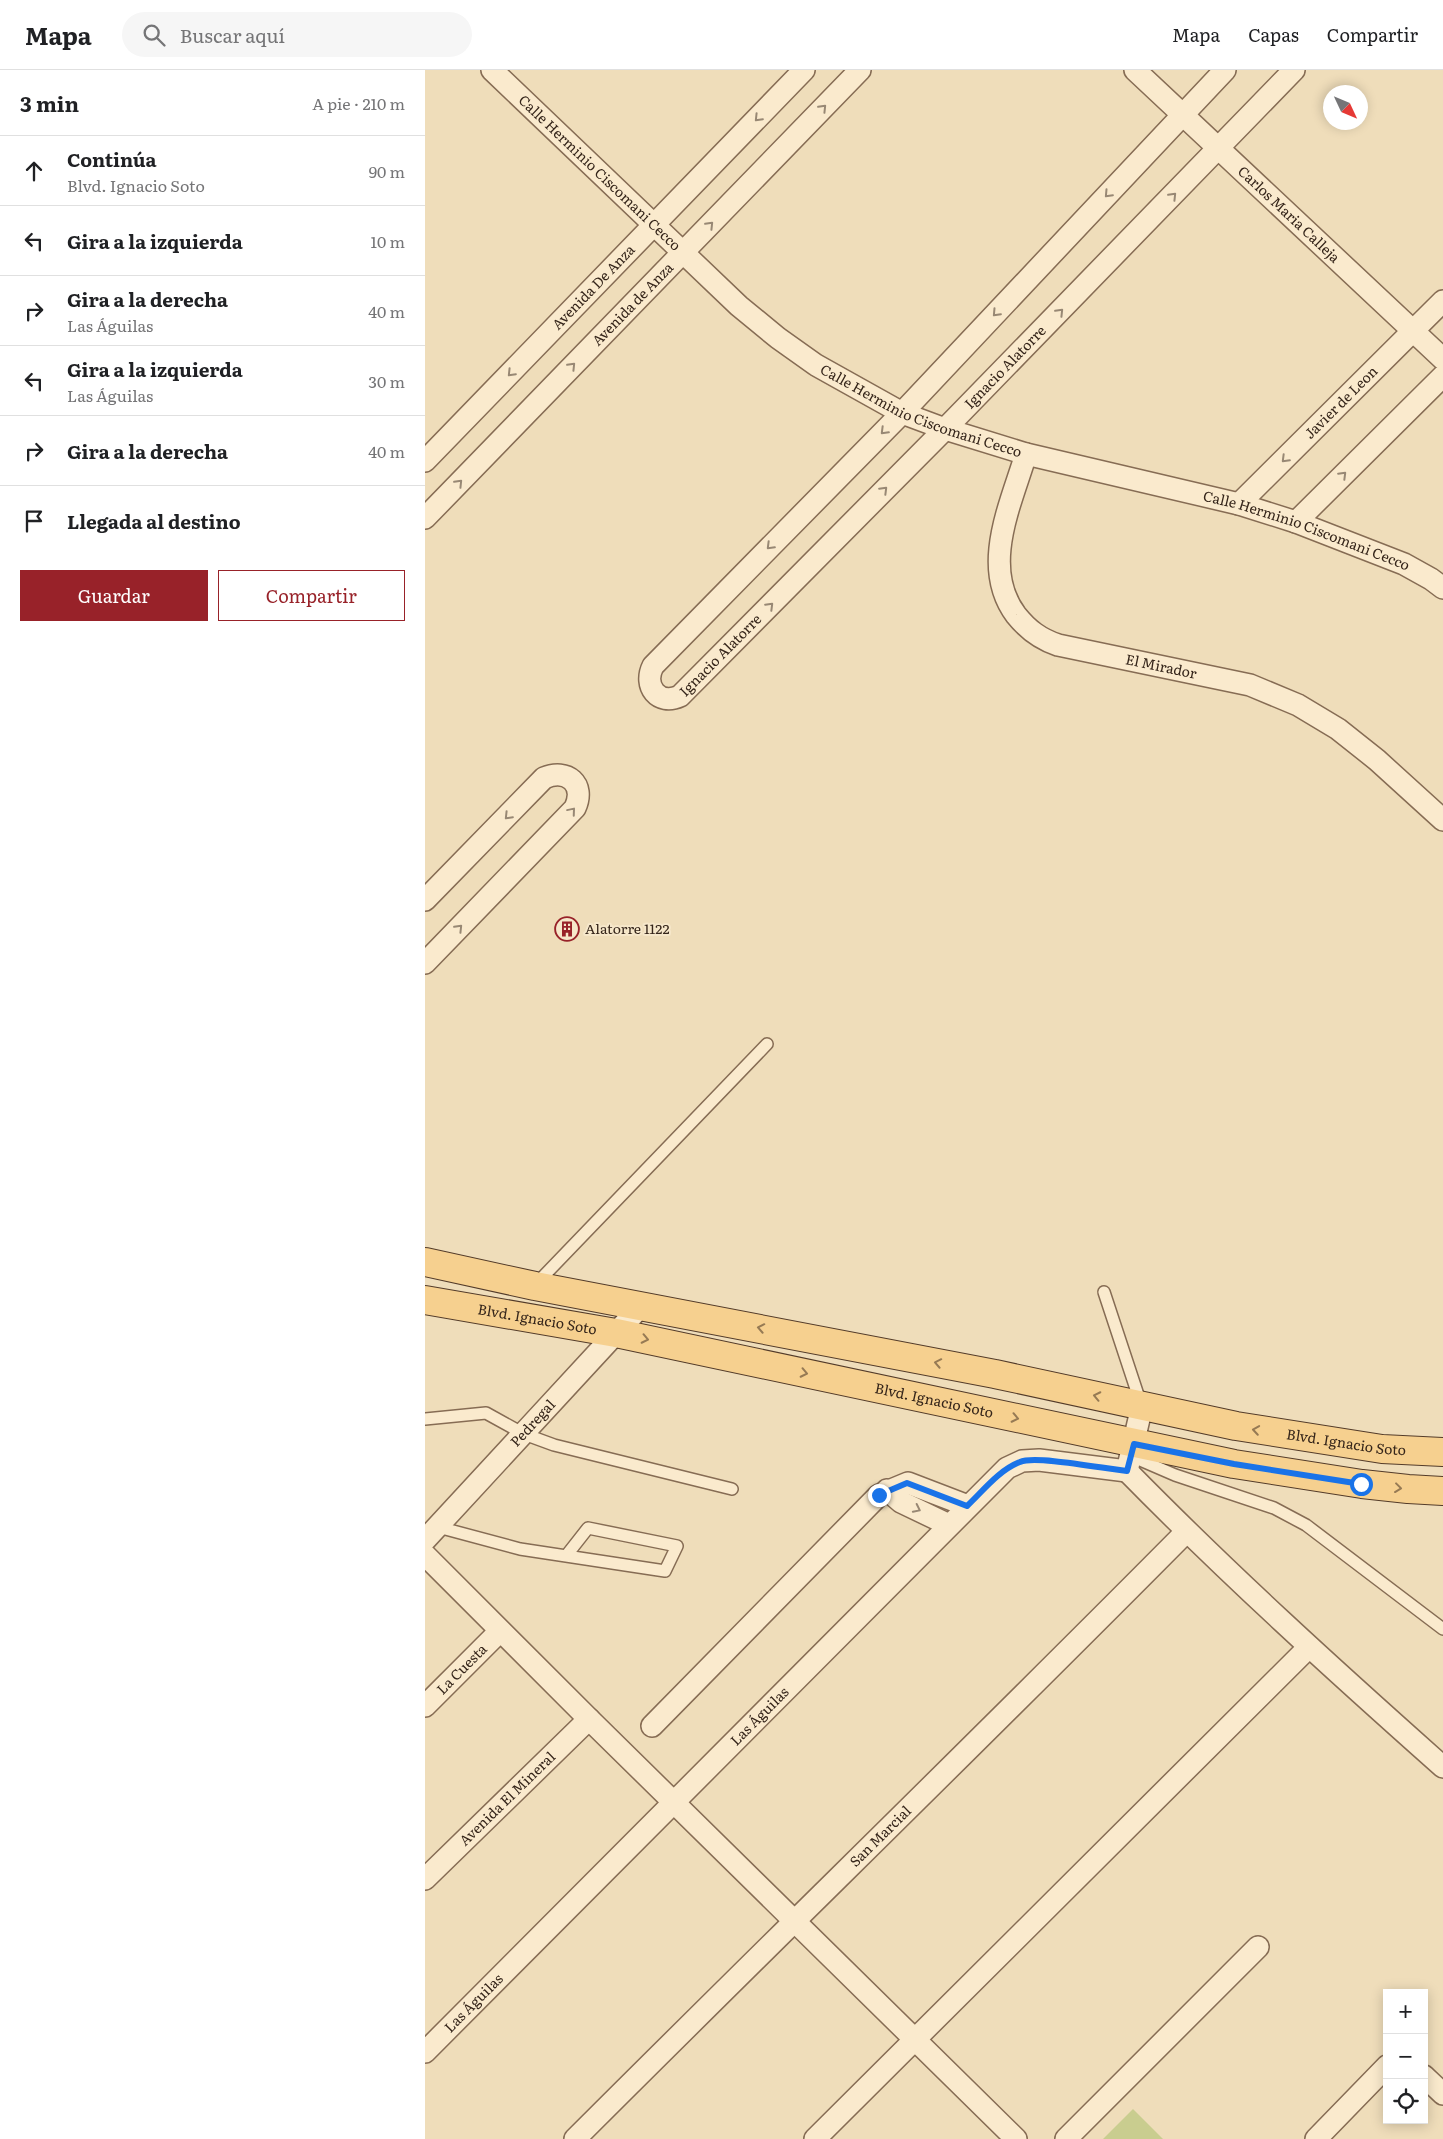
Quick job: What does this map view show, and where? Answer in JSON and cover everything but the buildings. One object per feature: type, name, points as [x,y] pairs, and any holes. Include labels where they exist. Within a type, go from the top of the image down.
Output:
[{"type":"main road","name":"Blvd. Ignacio Soto","points":[[425,1262],[535,1286],[995,1374],[1236,1426],[1382,1449],[1443,1452]]},
{"type":"main road","name":"Blvd. Ignacio Soto","points":[[425,1300],[616,1333],[1131,1457],[1234,1464],[1371,1485],[1443,1491]]},
{"type":"street","name":"Calle Herminio Ciscomani Cecco","points":[[492,70],[739,306],[778,338],[816,365],[902,413],[945,429],[1026,454],[1239,504],[1296,522],[1404,564],[1431,578],[1443,588]]},
{"type":"street","name":"Avenida De Anza","points":[[425,461],[804,70]]},
{"type":"street","name":"Avenida de Anza","points":[[427,513],[860,70]]},
{"type":"street","name":"Carlos Maria Calleja","points":[[1135,70],[1443,359]]},
{"type":"street","name":"Ignacio Alatorre","points":[[1225,70],[902,413],[653,666],[649,674],[649,684],[656,694],[663,699],[672,700],[681,696],[945,429],[1294,70]]},
{"type":"street","name":"Javier de Leon","points":[[1239,504],[1443,301]]},
{"type":"street","points":[[1296,522],[1443,376]]},
{"type":"street","name":"El Mirador","points":[[1026,454],[1003,531],[999,561],[999,576],[1004,592],[1012,609],[1025,626],[1042,640],[1059,646],[1250,685],[1298,705],[1338,729],[1443,820]]},
{"type":"street","points":[[425,900],[544,778],[553,774],[563,774],[573,781],[579,789],[579,798],[575,808],[425,962]]},
{"type":"street","name":"Pedregal","points":[[432,1534],[641,1306]]},
{"type":"street","points":[[1142,1406],[1131,1457],[1186,1532],[1309,1647],[1443,1767]]},
{"type":"street","name":"Las Águilas","points":[[425,2052],[967,1506],[1007,1468],[1022,1460],[1131,1457]]},
{"type":"street","points":[[651,1726],[870,1503],[887,1490],[907,1483],[967,1506]]},
{"type":"street","points":[[887,1490],[901,1502],[949,1525]]},
{"type":"street","name":"San Marcial","points":[[575,2139],[794,1920],[985,1735],[1186,1532]]},
{"type":"street","points":[[425,1555],[1016,2139]]},
{"type":"street","name":"La Cuesta","points":[[425,1706],[500,1631]]},
{"type":"street","points":[[815,2139],[1309,1647]]},
{"type":"street","name":"Avenida El Mineral","points":[[425,1878],[589,1719]]},
{"type":"street","points":[[1066,2139],[1258,1947]]},
{"type":"street","points":[[1316,2139],[1383,2070]]},
{"type":"street","points":[[1427,2079],[1443,2094]]},
{"type":"lane","points":[[535,1286],[767,1044]]},
{"type":"lane","points":[[1104,1292],[1142,1406]]},
{"type":"lane","points":[[425,1419],[485,1413],[524,1434],[554,1445],[732,1489]]},
{"type":"lane","points":[[1131,1457],[1175,1476],[1274,1508],[1307,1525],[1443,1629]]},
{"type":"lane","points":[[432,1534],[520,1549],[665,1571],[677,1546],[588,1528],[567,1556]]},
{"type":"green space","points":[[1133,2109],[1163,2139],[1103,2139]]},
{"type":"place","name":"Alatorre 1122","points":[[567,929]]},
{"type":"route","points":[[879,1495],[907,1483],[967,1506],[1007,1468],[1022,1460],[1039,1460],[1127,1471],[1134,1444],[1234,1464],[1361,1484]]}]
